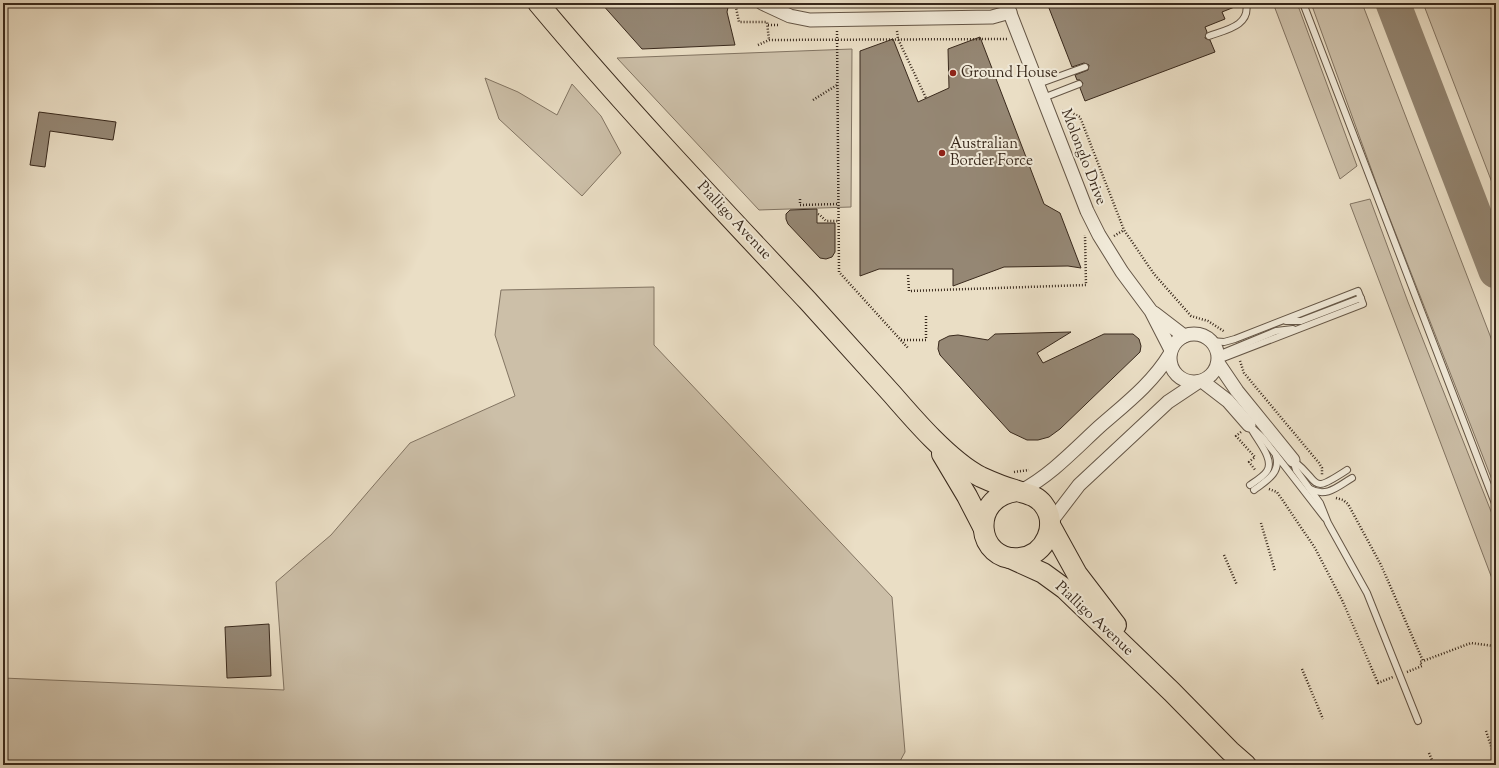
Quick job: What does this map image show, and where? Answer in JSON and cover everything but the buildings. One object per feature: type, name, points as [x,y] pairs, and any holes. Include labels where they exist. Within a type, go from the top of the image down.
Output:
[{"type":"main road","name":"Pialligo Avenue","points":[[538,3],[645,126],[825,319],[931,438],[971,471],[1019,491]]},
{"type":"main road","name":"Pialligo Avenue","points":[[931,438],[967,496],[983,527]]},
{"type":"main road","points":[[1019,491],[1039,500],[1047,510],[1050,524],[1045,542],[1037,551],[1020,558],[1002,555],[991,546],[984,534],[983,527],[985,514],[992,502],[1003,494],[1019,491]]},
{"type":"main road","name":"Pialligo Avenue","points":[[1050,524],[1084,584],[1172,692]]},
{"type":"main road","name":"Pialligo Avenue","points":[[1008,557],[1036,569],[1059,585],[1172,692],[1230,751],[1246,765]]},
{"type":"street","points":[[762,3],[802,19],[992,17],[1008,8]]},
{"type":"street","name":"Molonglo Drive","points":[[1008,8],[1087,211],[1099,235],[1125,277],[1151,311],[1170,352]]},
{"type":"street","name":"Molonglo Drive","points":[[1151,311],[1184,336]]},
{"type":"street","points":[[1019,491],[1040,481],[1046,468],[1148,384],[1163,366],[1174,344],[1184,336],[1198,334],[1210,341],[1218,359],[1254,421]]},
{"type":"street","points":[[1170,352],[1169,362],[1176,376],[1183,380],[1200,382],[1225,398],[1254,421],[1293,460]]},
{"type":"street","points":[[1050,524],[1075,489],[1168,402],[1211,376],[1218,359]]},
{"type":"lane","points":[[1208,36],[1242,23],[1247,13],[1246,3]]},
{"type":"lane","points":[[1303,3],[1496,506]]},
{"type":"lane","points":[[1038,84],[1085,67]]},
{"type":"lane","points":[[1043,98],[1079,84]]},
{"type":"lane","points":[[1210,341],[1231,340],[1359,294],[1363,304],[1218,359]]},
{"type":"lane","points":[[1218,359],[1276,330],[1297,330]]},
{"type":"lane","points":[[1254,421],[1273,451],[1328,523]]},
{"type":"lane","points":[[1254,421],[1268,458],[1268,470],[1262,479]]},
{"type":"lane","points":[[1252,488],[1277,468],[1277,460],[1273,451]]},
{"type":"lane","points":[[1293,460],[1301,466],[1313,482],[1321,485],[1347,470]]},
{"type":"lane","points":[[1293,460],[1296,470],[1320,503],[1328,523],[1367,593],[1418,721]]},
{"type":"lane","points":[[1308,486],[1318,492],[1330,492],[1352,478]]},
{"type":"path","points":[[735,3],[739,22],[767,22],[769,40]]},
{"type":"path","points":[[837,19],[839,272],[908,348]]},
{"type":"path","points":[[898,39],[926,98]]},
{"type":"path","points":[[758,45],[769,40],[1009,39]]},
{"type":"path","points":[[813,100],[837,85]]},
{"type":"path","points":[[1059,111],[1070,112],[1080,117],[1124,230],[1154,274],[1191,316],[1215,324],[1227,334],[1231,340]]},
{"type":"path","points":[[800,199],[800,205],[838,204]]},
{"type":"path","points":[[818,214],[826,220],[838,221]]},
{"type":"path","points":[[908,275],[909,291],[1086,285],[1085,235]]},
{"type":"path","points":[[900,340],[926,340],[926,315]]},
{"type":"path","points":[[1236,353],[1244,374],[1272,405],[1319,463],[1322,468],[1323,480],[1325,484]]},
{"type":"path","points":[[1272,405],[1236,436],[1254,457],[1249,462],[1270,490],[1277,492],[1315,548],[1343,602],[1378,683],[1422,666],[1420,662],[1423,660],[1471,643],[1494,646]]},
{"type":"path","points":[[1010,472],[1046,468]]},
{"type":"path","points":[[1330,492],[1332,495],[1348,504],[1374,552],[1408,624],[1423,660]]},
{"type":"path","points":[[1261,523],[1275,571]]},
{"type":"path","points":[[1224,555],[1237,585]]},
{"type":"path","points":[[1302,669],[1323,719]]},
{"type":"path","points":[[1486,731],[1496,761]]},
{"type":"path","points":[[1429,753],[1434,765]]},
{"type":"shaded area","points":[[1273,3],[1283,3],[1284,5],[1297,3],[1357,166],[1340,179]]},
{"type":"shaded area","points":[[1311,3],[1362,3],[1496,351],[1496,490],[1381,196]]},
{"type":"shaded area","points":[[1423,3],[1496,3],[1496,193]]},
{"type":"shaded area","points":[[852,49],[851,207],[759,210],[617,58]]},
{"type":"shaded area","points":[[485,78],[518,92],[557,115],[572,84],[601,116],[621,153],[582,196],[499,119]]},
{"type":"shaded area","points":[[1370,199],[1408,302],[1496,524],[1496,589],[1350,204]]},
{"type":"shaded area","points":[[654,287],[654,345],[892,597],[905,752],[898,765],[3,765],[3,678],[284,690],[276,582],[331,535],[410,443],[515,396],[495,335],[501,290]]},
{"type":"taxiway","points":[[1393,3],[1496,271]]},
{"type":"place","name":"Ground House","points":[[953,73]]},
{"type":"place","name":"Australian Border Force","points":[[942,153]]}]
